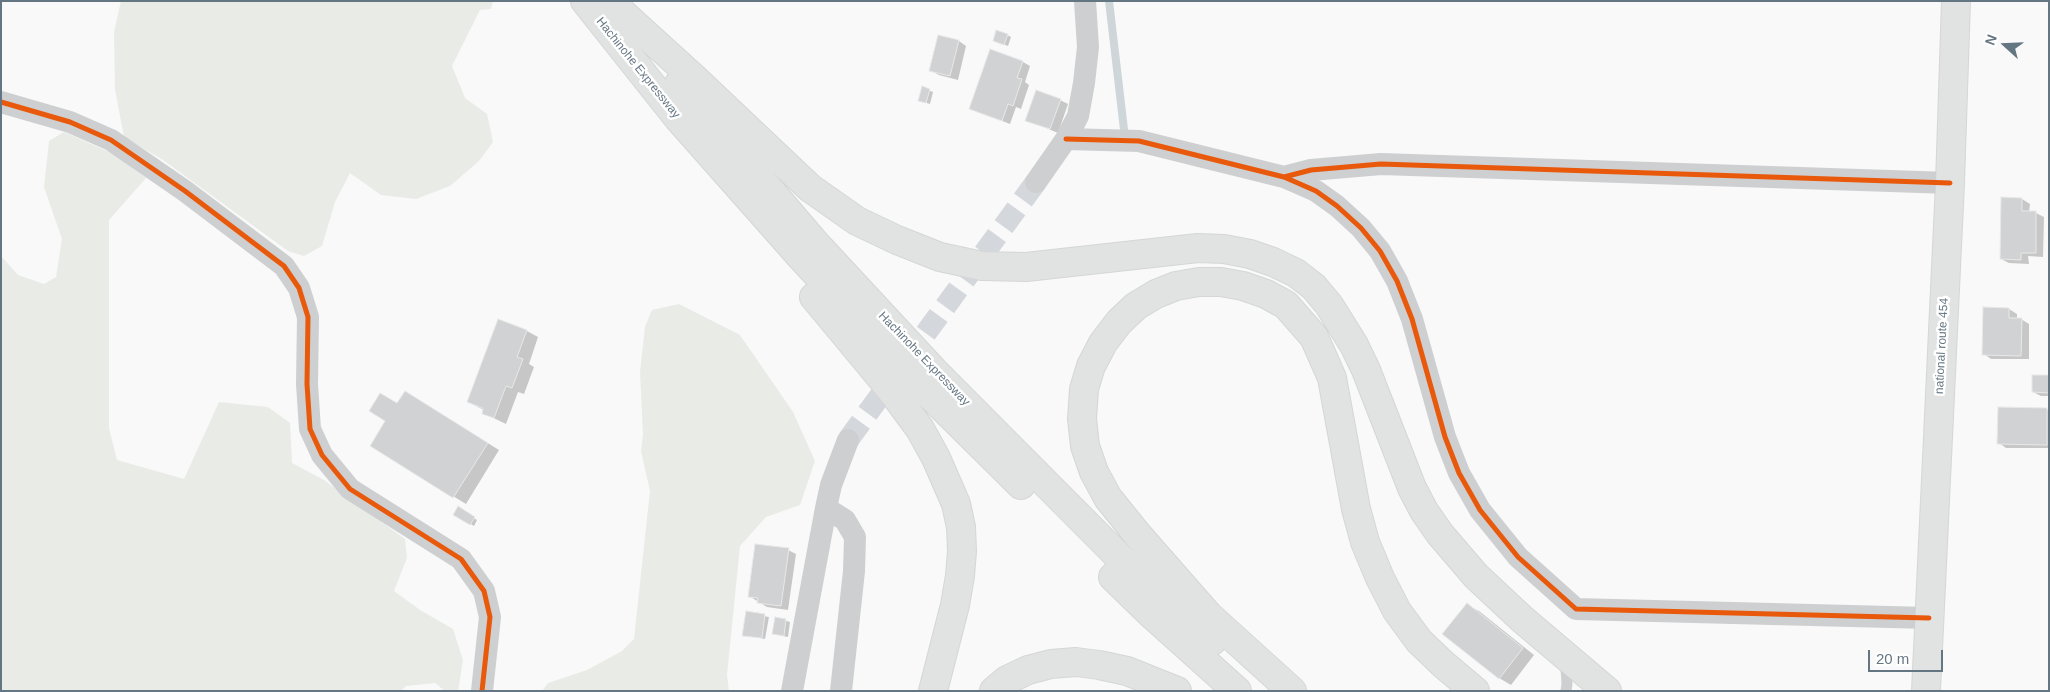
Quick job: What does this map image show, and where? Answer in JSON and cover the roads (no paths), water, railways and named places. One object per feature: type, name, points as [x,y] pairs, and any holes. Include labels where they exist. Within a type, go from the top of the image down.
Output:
[{"type":"highway","name":"Hachinohe Expressway","points":[[585,1],[678,118],[801,257],[920,385],[1150,613],[1237,691]]},
{"type":"highway","name":"Hachinohe Expressway","points":[[608,1],[816,244],[933,370],[1140,578],[1267,691]]},
{"type":"highway","points":[[608,1],[695,78],[810,188],[857,221],[897,240],[940,257],[982,266],[1026,267],[1198,248],[1224,249],[1250,254],[1296,273],[1314,287],[1329,305],[1354,345],[1366,370],[1412,488],[1424,511],[1440,534],[1476,576],[1607,691]]},
{"type":"highway","name":"national route 454","points":[[1926,691],[1950,183],[1956,1]]},
{"type":"highway","points":[[678,118],[736,202],[892,391],[920,429],[947,482],[956,504],[961,527],[961,568],[956,605],[933,691]]},
{"type":"highway","points":[[1292,691],[1208,615],[1137,534],[1108,498],[1094,472],[1085,446],[1082,419],[1084,389],[1091,366],[1103,343],[1119,322],[1136,306],[1156,294],[1176,286],[1199,282],[1221,282],[1243,286],[1266,294],[1286,306],[1301,320],[1314,338],[1332,378],[1356,509],[1380,578],[1396,611],[1419,641],[1442,664],[1475,691]]},
{"type":"highway","points":[[994,691],[1007,680],[1028,670],[1051,664],[1076,662],[1128,671],[1177,691]]},
{"type":"street","points":[[1036,182],[1066,139],[1078,116],[1088,47],[1085,1]]},
{"type":"street","points":[[1,102],[70,122],[111,140],[185,191],[284,266],[299,288],[308,317],[306,384],[310,429],[314,438],[322,455],[350,489],[460,558],[484,591],[490,616],[482,691]]},
{"type":"street","points":[[1066,139],[1139,141],[1284,177],[1316,191],[1361,228],[1380,251],[1397,281],[1412,319],[1445,437],[1459,473],[1480,510],[1518,557],[1576,609],[1929,618]]},
{"type":"street","points":[[1284,177],[1311,170],[1381,164],[1950,183]]},
{"type":"street","points":[[792,691],[831,485],[848,440]]},
{"type":"street","points":[[826,508],[845,520],[855,537],[854,571],[841,691]]},
{"type":"lane","points":[[1557,649],[1566,669],[1566,691]]},
{"type":"waterway","points":[[1109,1],[1125,138]]},
{"type":"tunnel","points":[[848,440],[1036,182]]}]
